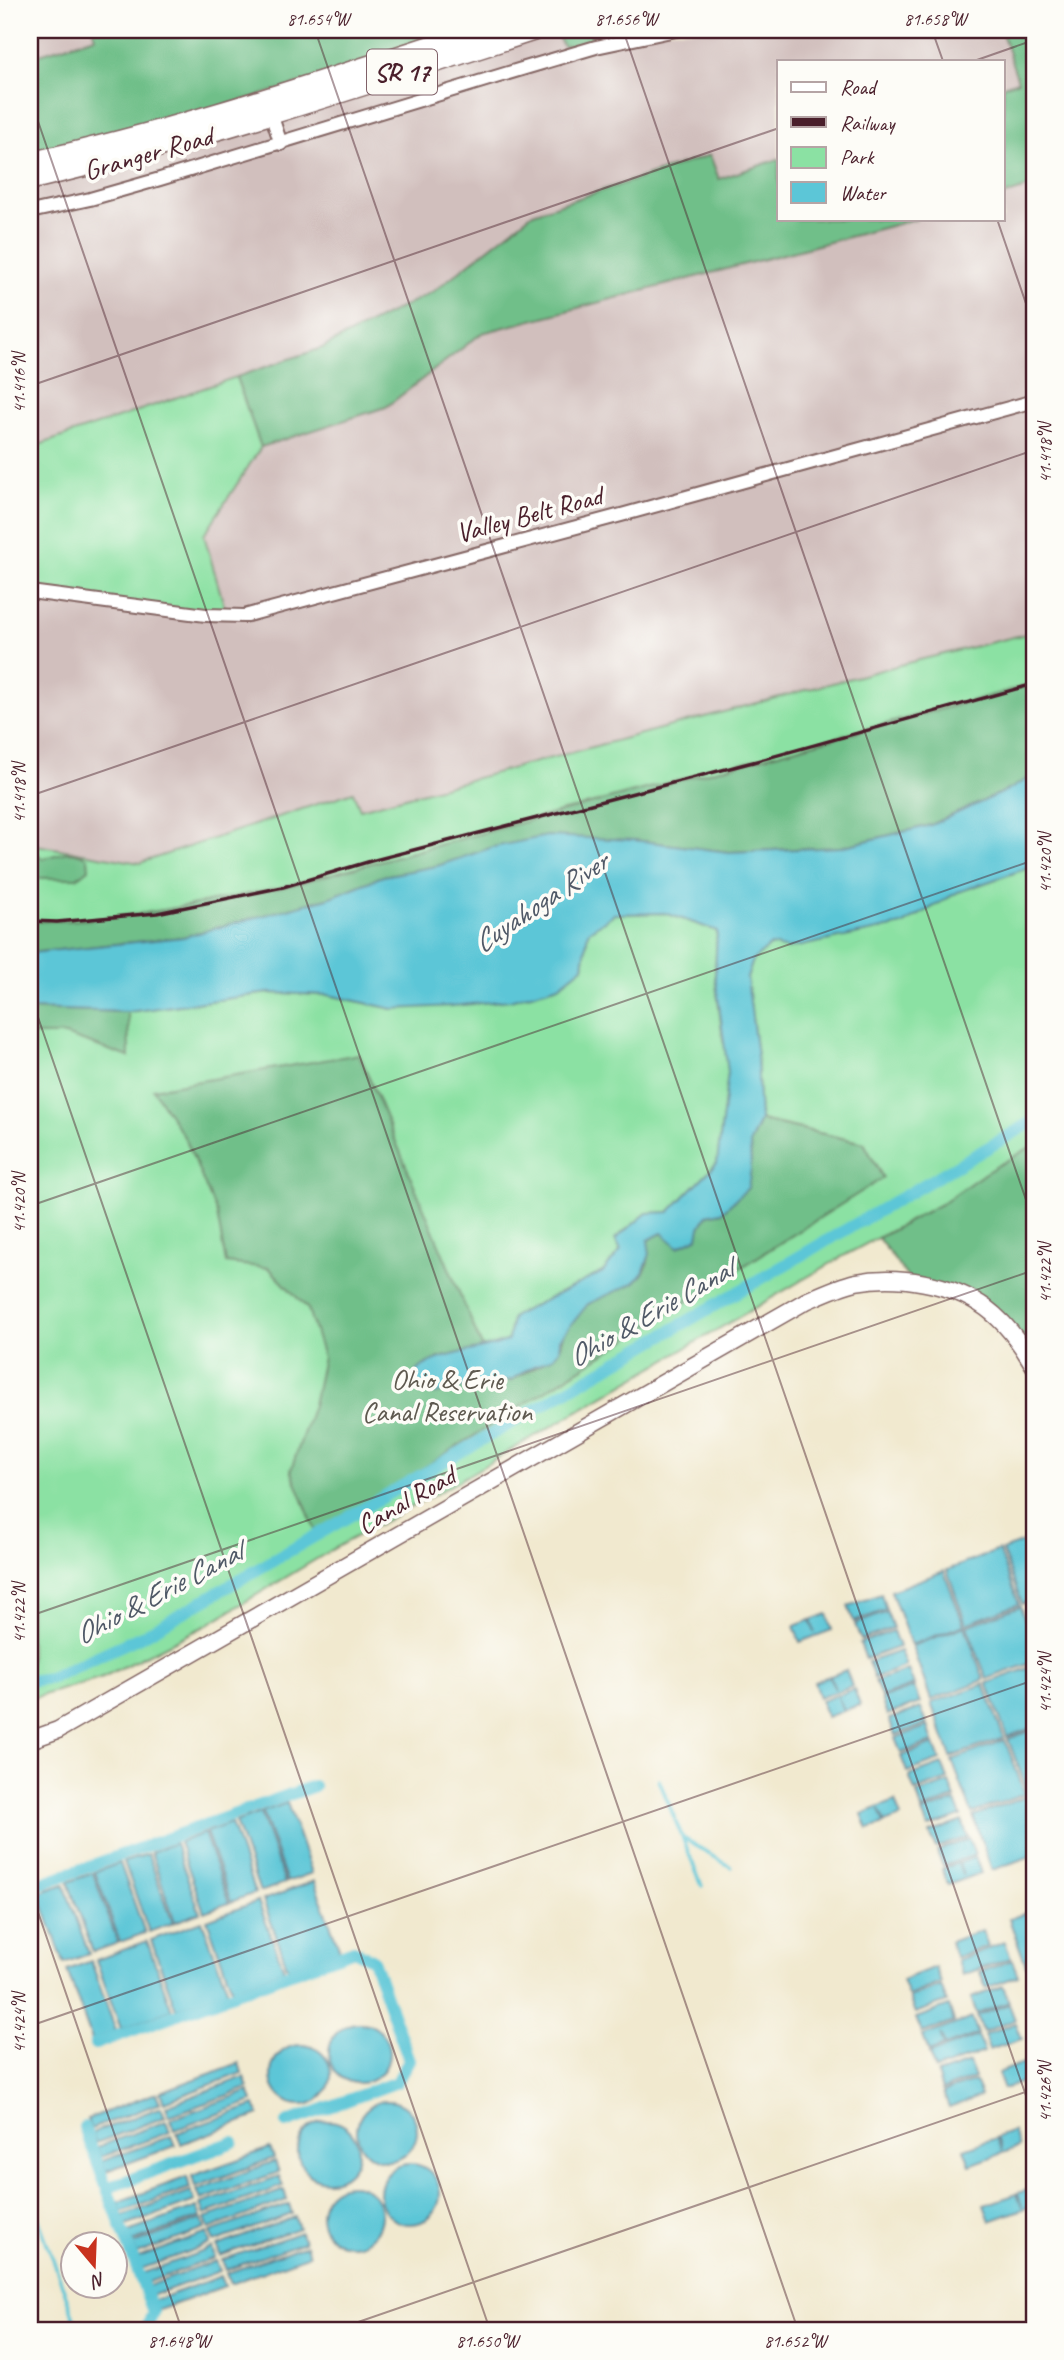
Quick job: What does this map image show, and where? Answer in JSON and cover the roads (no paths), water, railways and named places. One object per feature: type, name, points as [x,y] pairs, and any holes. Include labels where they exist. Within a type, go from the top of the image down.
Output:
[{"type":"main road","name":"Granger Road","points":[[30,179],[135,153],[482,30]]},
{"type":"main road","name":"Granger Road","points":[[30,163],[268,106],[533,30]]},
{"type":"street","name":"Granger Road","points":[[30,212],[102,196],[281,144],[596,47],[676,30]]},
{"type":"street","points":[[268,106],[281,144]]},
{"type":"street","name":"Valley Belt Road","points":[[30,592],[206,615],[244,616],[1034,401]]},
{"type":"street","name":"Canal Road","points":[[30,1740],[69,1723],[806,1301],[855,1282],[882,1279],[923,1283],[958,1292],[987,1309],[1020,1344],[1034,1366]]},
{"type":"water","name":"Cuyahoga River","points":[[1034,775],[1034,866],[958,892],[902,925],[787,949],[771,945],[753,960],[747,978],[757,1056],[760,1120],[750,1143],[751,1169],[748,1188],[722,1212],[707,1215],[698,1237],[678,1247],[662,1233],[648,1240],[650,1254],[643,1273],[634,1283],[588,1304],[560,1339],[559,1350],[554,1357],[512,1380],[469,1385],[436,1394],[419,1390],[415,1374],[422,1367],[444,1357],[508,1340],[512,1318],[603,1272],[621,1250],[615,1239],[647,1213],[669,1212],[717,1163],[728,1072],[715,975],[717,931],[665,913],[614,914],[588,932],[583,967],[559,986],[510,1000],[393,1009],[328,995],[269,993],[128,1012],[30,1009],[30,953],[183,937],[328,898],[383,876],[437,866],[493,847],[547,836],[634,840],[729,852],[841,847],[931,825],[1010,789]]},
{"type":"water","points":[[1034,1538],[1034,1599],[1022,1604],[1002,1550]]},
{"type":"water","points":[[999,1550],[1019,1604],[966,1624],[947,1570]]},
{"type":"water","points":[[944,1571],[964,1625],[911,1645],[891,1591]]},
{"type":"water","points":[[881,1594],[886,1610],[854,1622],[848,1606]]},
{"type":"water","points":[[1020,1606],[1034,1645],[1034,1662],[987,1679],[967,1626]]},
{"type":"water","points":[[887,1612],[893,1628],[861,1640],[855,1624]]},
{"type":"water","points":[[827,1614],[832,1630],[800,1642],[794,1626],[810,1620],[815,1633],[811,1620]]},
{"type":"water","points":[[965,1626],[984,1680],[931,1700],[912,1646]]},
{"type":"water","points":[[893,1631],[899,1647],[866,1659],[860,1643]]},
{"type":"water","points":[[900,1651],[906,1666],[874,1678],[868,1662]]},
{"type":"water","points":[[1034,1666],[1034,1727],[1007,1737],[987,1683]]},
{"type":"water","points":[[846,1670],[852,1686],[819,1698],[814,1682],[829,1676],[835,1689],[830,1676]]},
{"type":"water","points":[[908,1670],[914,1685],[881,1697],[875,1681]]},
{"type":"water","points":[[984,1684],[1004,1738],[951,1757],[931,1703]]},
{"type":"water","points":[[914,1687],[920,1703],[887,1715],[881,1699]]},
{"type":"water","points":[[854,1689],[860,1705],[844,1710],[838,1697],[843,1711],[827,1717],[821,1701]]},
{"type":"water","points":[[921,1708],[927,1724],[895,1735],[889,1719]]},
{"type":"water","points":[[928,1726],[933,1742],[901,1753],[895,1738]]},
{"type":"water","points":[[1034,1729],[1034,1790],[1028,1793],[1008,1739]]},
{"type":"water","points":[[1005,1740],[1025,1794],[972,1813],[952,1760]]},
{"type":"water","points":[[934,1744],[940,1760],[907,1772],[901,1756]]},
{"type":"water","points":[[942,1764],[948,1779],[915,1791],[909,1776]]},
{"type":"water","points":[[949,1782],[955,1798],[922,1810],[917,1794]]},
{"type":"water","points":[[1025,1797],[1034,1821],[1034,1855],[992,1870],[973,1816]]},
{"type":"water","points":[[895,1801],[901,1817],[885,1823],[879,1810],[884,1824],[868,1829],[862,1814]]},
{"type":"water","points":[[955,1801],[961,1816],[928,1828],[922,1812]]},
{"type":"water","points":[[287,1803],[312,1873],[287,1882],[262,1812]]},
{"type":"water","points":[[260,1813],[285,1883],[260,1892],[235,1822]]},
{"type":"water","points":[[962,1821],[968,1837],[936,1848],[930,1833]]},
{"type":"water","points":[[231,1823],[255,1893],[231,1902],[206,1832]]},
{"type":"water","points":[[204,1833],[229,1903],[204,1912],[179,1842]]},
{"type":"water","points":[[969,1839],[975,1855],[943,1866],[937,1851]]},
{"type":"water","points":[[175,1843],[200,1913],[175,1922],[151,1852]]},
{"type":"water","points":[[148,1854],[173,1923],[149,1932],[124,1862]]},
{"type":"water","points":[[975,1857],[981,1873],[948,1885],[942,1869],[958,1863],[963,1876],[959,1863]]},
{"type":"water","points":[[120,1863],[145,1933],[120,1942],[95,1872]]},
{"type":"water","points":[[93,1873],[118,1943],[93,1952],[68,1882]]},
{"type":"water","points":[[314,1881],[340,1950],[288,1969],[263,1900]]},
{"type":"water","points":[[64,1884],[89,1954],[64,1963],[39,1893]]},
{"type":"water","points":[[258,1901],[284,1970],[232,1989],[207,1920]]},
{"type":"water","points":[[1034,1910],[1034,1971],[1029,1973],[1009,1919]]},
{"type":"water","points":[[202,1921],[228,1991],[176,2009],[151,1940]]},
{"type":"water","points":[[982,1930],[988,1946],[956,1957],[950,1942]]},
{"type":"water","points":[[147,1941],[172,2010],[121,2029],[96,1960]]},
{"type":"water","points":[[1005,1942],[1011,1958],[962,1975],[957,1960]]},
{"type":"water","points":[[1012,1960],[1018,1976],[986,1988],[980,1972]]},
{"type":"water","points":[[91,1961],[116,2031],[92,2040],[67,1970]]},
{"type":"water","points":[[935,1967],[941,1983],[908,1996],[902,1980]]},
{"type":"water","points":[[941,1986],[947,2002],[915,2013],[909,1998]]},
{"type":"water","points":[[1003,1986],[1009,2002],[977,2014],[971,1998]]},
{"type":"water","points":[[1009,2004],[1015,2020],[983,2032],[977,2016]]},
{"type":"water","points":[[949,2006],[954,2022],[922,2033],[916,2018]]},
{"type":"water","points":[[972,2018],[978,2034],[945,2046],[940,2034],[944,2046],[929,2052],[923,2036]]},
{"type":"water","points":[[359,2023],[376,2028],[384,2036],[389,2053],[384,2070],[376,2078],[359,2083],[342,2078],[334,2070],[329,2053],[334,2036],[342,2028]]},
{"type":"water","points":[[1016,2023],[1022,2039],[989,2050],[984,2035]]},
{"type":"water","points":[[978,2036],[984,2052],[935,2070],[929,2054]]},
{"type":"water","points":[[301,2045],[318,2050],[326,2058],[331,2075],[326,2092],[318,2100],[301,2105],[284,2100],[276,2092],[271,2075],[276,2058],[284,2050]]},
{"type":"water","points":[[1034,2059],[1034,2077],[1004,2089],[998,2073]]},
{"type":"water","points":[[239,2063],[242,2073],[164,2102],[160,2092]]},
{"type":"water","points":[[969,2063],[975,2078],[942,2090],[937,2074]]},
{"type":"water","points":[[244,2077],[248,2088],[169,2116],[166,2106]]},
{"type":"water","points":[[975,2081],[981,2096],[949,2108],[943,2092]]},
{"type":"water","points":[[249,2091],[253,2101],[175,2130],[171,2119]]},
{"type":"water","points":[[156,2093],[160,2103],[91,2129],[87,2119]]},
{"type":"water","points":[[387,2101],[404,2106],[412,2114],[417,2131],[412,2148],[404,2156],[387,2161],[370,2156],[362,2148],[357,2131],[362,2114],[370,2106]]},
{"type":"water","points":[[255,2105],[259,2115],[181,2144],[177,2133]]},
{"type":"water","points":[[161,2107],[165,2117],[96,2143],[92,2133]]},
{"type":"water","points":[[166,2121],[170,2132],[101,2157],[97,2147]]},
{"type":"water","points":[[328,2121],[345,2126],[353,2134],[358,2151],[353,2168],[345,2176],[328,2181],[311,2176],[303,2168],[298,2151],[303,2134],[311,2126]]},
{"type":"water","points":[[1013,2131],[1019,2147],[970,2165],[964,2149],[996,2138],[1002,2151],[997,2137]]},
{"type":"water","points":[[171,2136],[175,2146],[106,2171],[102,2161]]},
{"type":"water","points":[[270,2148],[274,2158],[195,2187],[192,2176]]},
{"type":"water","points":[[275,2161],[279,2172],[201,2200],[197,2190]]},
{"type":"water","points":[[410,2164],[427,2169],[435,2177],[440,2194],[435,2211],[427,2219],[410,2224],[393,2219],[385,2211],[380,2194],[385,2177],[393,2169]]},
{"type":"water","points":[[279,2176],[283,2186],[205,2214],[201,2204]]},
{"type":"water","points":[[187,2177],[190,2188],[121,2212],[118,2202]]},
{"type":"water","points":[[351,2185],[368,2190],[376,2198],[381,2215],[376,2232],[368,2240],[351,2245],[334,2240],[326,2232],[321,2215],[326,2198],[334,2190]]},
{"type":"water","points":[[1034,2188],[1034,2205],[990,2221],[984,2205],[1017,2194],[1022,2207],[1018,2193]]},
{"type":"water","points":[[284,2190],[287,2200],[209,2229],[205,2218]]},
{"type":"water","points":[[191,2191],[195,2201],[126,2226],[122,2216]]},
{"type":"water","points":[[289,2204],[292,2214],[214,2242],[210,2232]]},
{"type":"water","points":[[197,2207],[201,2217],[132,2242],[130,2231]]},
{"type":"water","points":[[295,2217],[299,2228],[220,2256],[217,2246]]},
{"type":"water","points":[[202,2219],[205,2229],[137,2254],[133,2244]]},
{"type":"water","points":[[301,2232],[304,2242],[226,2270],[222,2260]]},
{"type":"water","points":[[207,2233],[210,2244],[141,2269],[138,2258]]},
{"type":"water","points":[[306,2245],[309,2255],[231,2284],[227,2273]]},
{"type":"water","points":[[212,2248],[215,2258],[146,2283],[143,2273]]},
{"type":"water","points":[[216,2261],[220,2271],[151,2296],[148,2286]]},
{"type":"water","points":[[221,2276],[225,2286],[156,2311],[152,2301]]},
{"type":"waterway","name":"Ohio & Erie Canal","points":[[30,1681],[50,1678],[144,1635],[1034,1121]]},
{"type":"waterway","points":[[659,1780],[702,1886]]},
{"type":"waterway","points":[[37,1885],[314,1786]]},
{"type":"waterway","points":[[685,1839],[731,1867]]},
{"type":"waterway","points":[[95,2044],[354,1950],[373,1960],[409,2060],[397,2082],[286,2123]]},
{"type":"waterway","points":[[84,2127],[153,2312],[146,2330]]},
{"type":"waterway","points":[[107,2188],[233,2142]]},
{"type":"waterway","points":[[30,2196],[78,2329]]},
{"type":"railway","points":[[30,921],[57,922],[157,913],[283,887],[371,861],[753,762],[1034,684]]},
{"type":"park label","name":"Ohio & Erie Canal Reservation","points":[[447,1395]]}]
